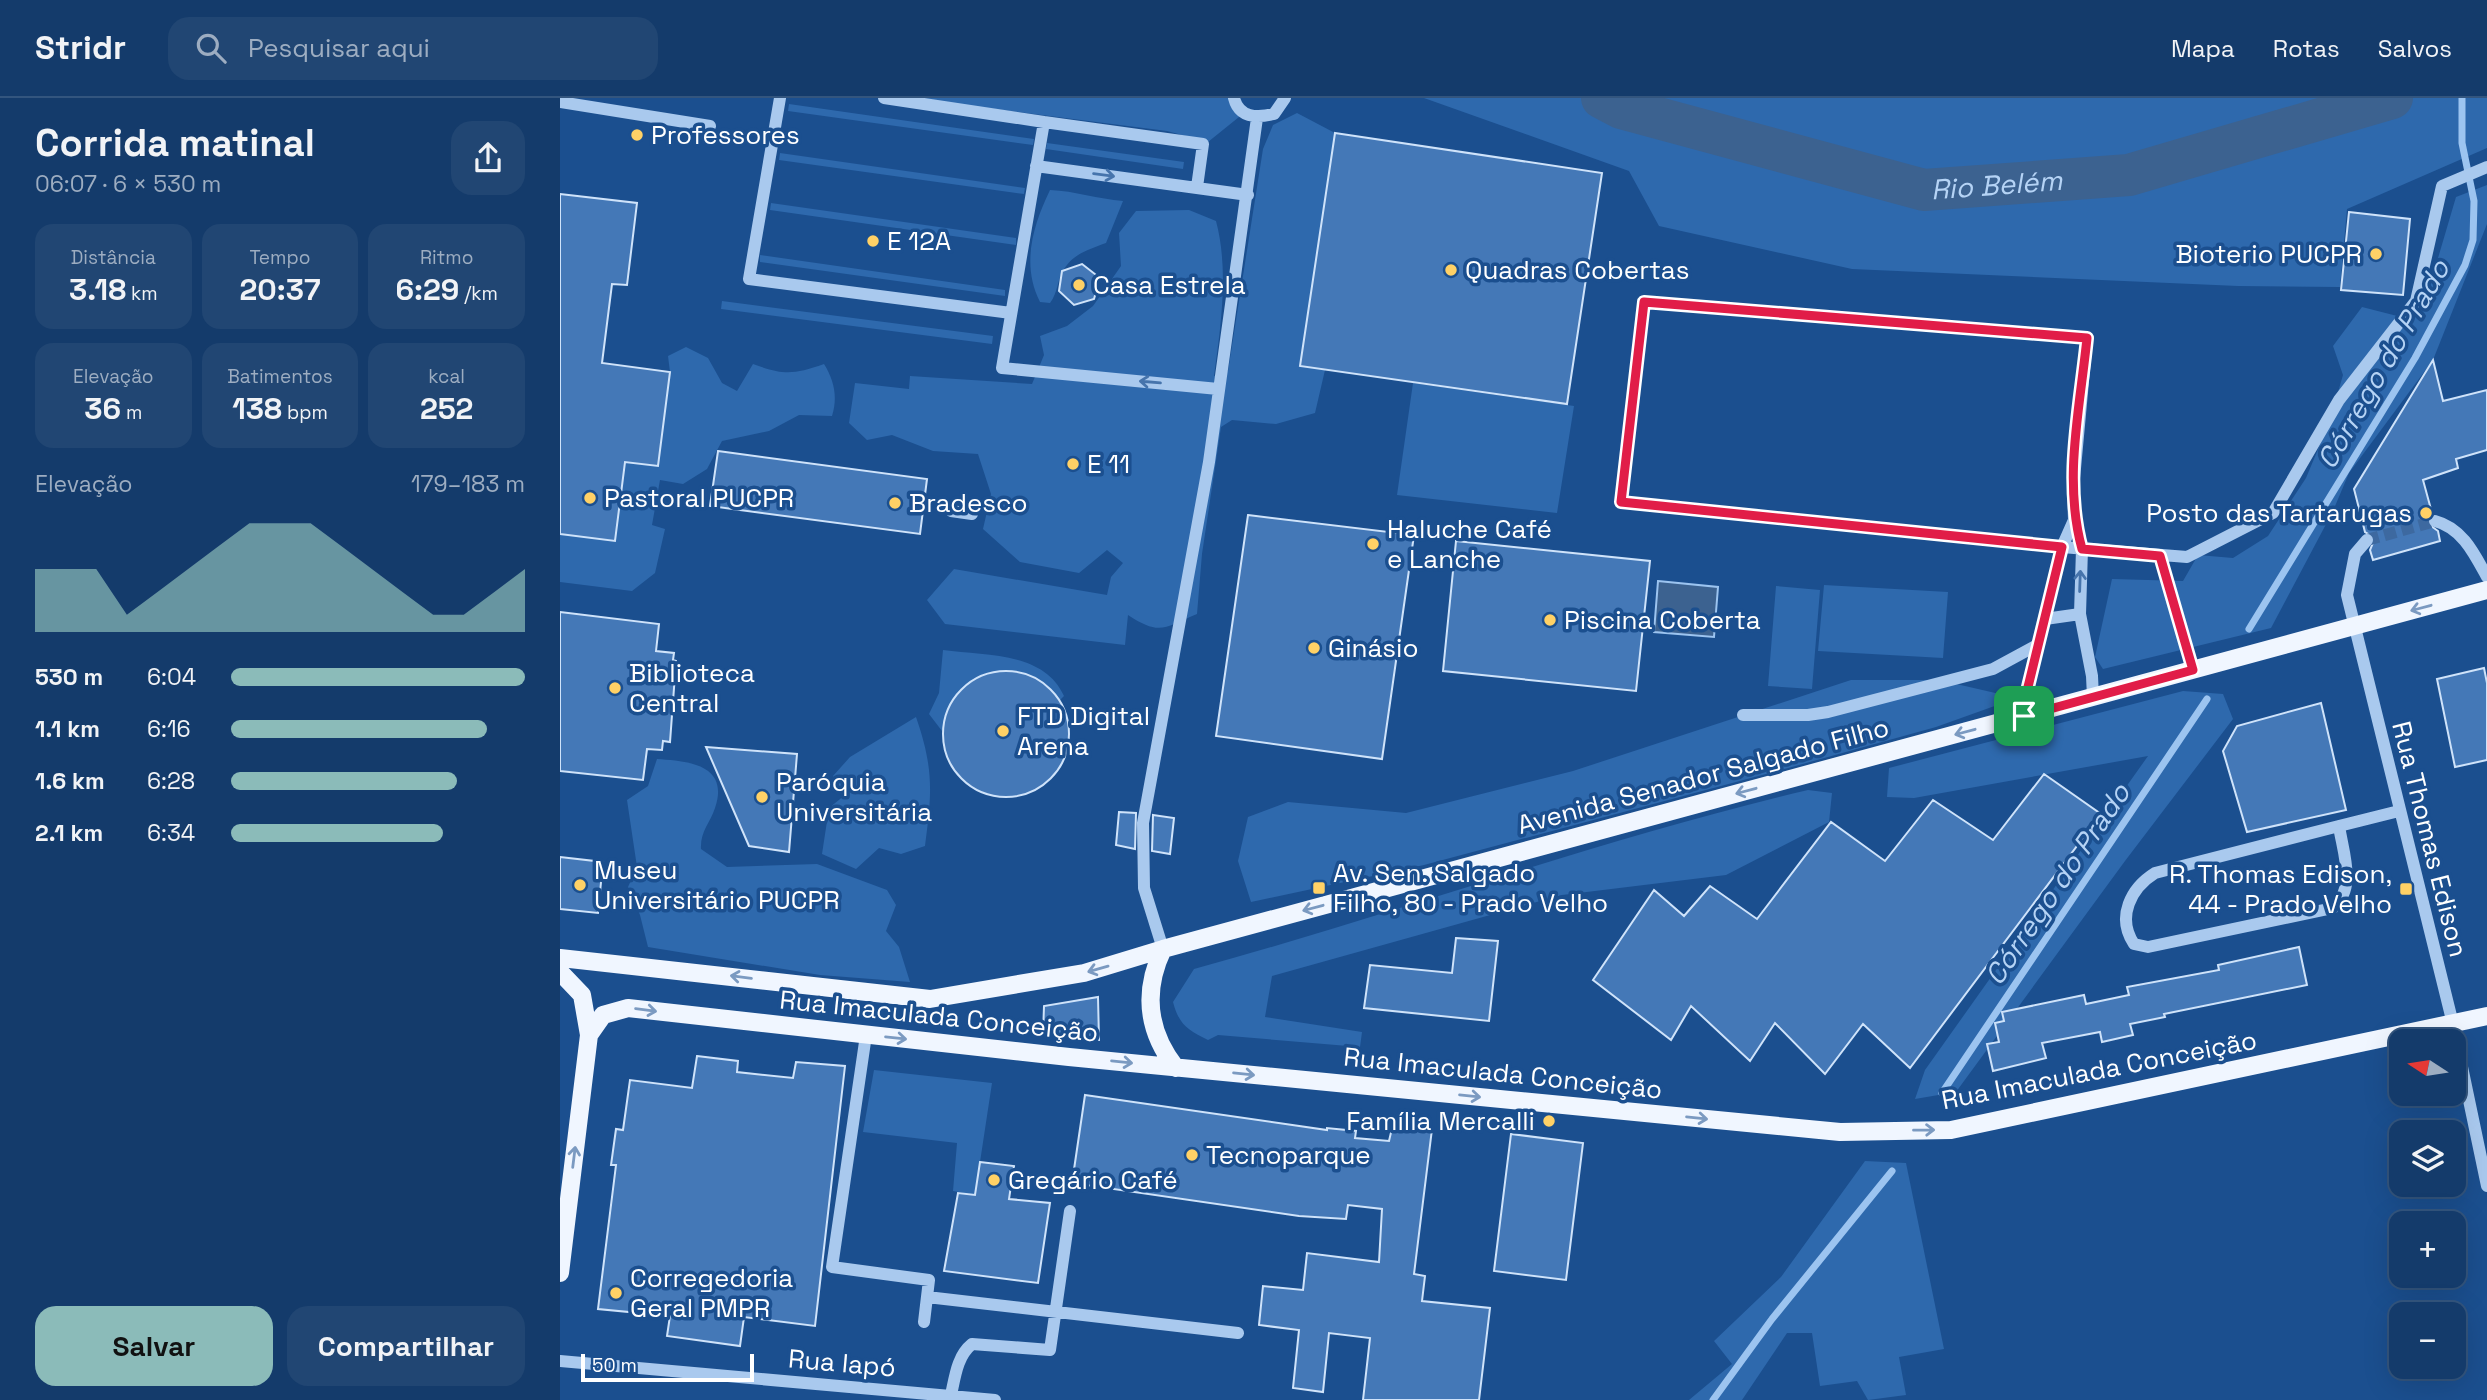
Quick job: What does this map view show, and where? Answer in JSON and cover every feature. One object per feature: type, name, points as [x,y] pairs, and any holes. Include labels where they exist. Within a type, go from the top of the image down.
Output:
[{"type":"main road","name":"Avenida Senador Salgado Filho","points":[[930,999],[1084,973],[1163,949],[2487,590]]},
{"type":"main road","points":[[1163,949],[1151,980],[1150,1013],[1159,1042],[1176,1068]]},
{"type":"main road","name":"Rua Imaculada Conceição","points":[[560,958],[930,999]]},
{"type":"main road","points":[[560,972],[582,996],[589,1035],[560,1273]]},
{"type":"main road","name":"Rua Imaculada Conceição","points":[[589,1035],[603,1015],[628,1008],[1176,1068],[1840,1132],[1951,1130],[2487,1017]]},
{"type":"street","points":[[780,98],[749,279],[1011,313]]},
{"type":"street","points":[[884,98],[1203,144],[1197,187]]},
{"type":"street","points":[[1234,98],[1244,114],[1257,118],[1274,114],[1285,98]]},
{"type":"street","points":[[560,102],[710,127]]},
{"type":"street","points":[[1163,949],[1144,888],[1143,824],[1209,463],[1257,118]]},
{"type":"street","points":[[1044,122],[1002,368],[1218,389]]},
{"type":"street","points":[[1036,166],[1248,195]]},
{"type":"street","points":[[2093,697],[2080,614],[2082,549],[2074,520],[2075,440],[2087,338],[1644,302],[1621,502],[2082,549],[2187,557],[2273,513],[2339,400],[2416,301],[2442,186],[2487,167]]},
{"type":"street","points":[[951,510],[972,514]]},
{"type":"street","points":[[2024,716],[2027,691],[2062,547],[2074,520]]},
{"type":"street","points":[[2435,521],[2448,524],[2461,536],[2487,577]]},
{"type":"street","name":"Rua Thomas Edison","points":[[2367,540],[2355,554],[2347,595],[2452,1024],[2487,1186]]},
{"type":"street","points":[[2160,556],[2193,670]]},
{"type":"street","points":[[2045,619],[2080,614]]},
{"type":"street","points":[[1743,715],[1808,715],[1828,712],[1993,669],[2039,644]]},
{"type":"street","points":[[2339,826],[2348,883],[2344,899],[2333,908],[2148,947],[2134,944],[2127,934],[2128,900],[2140,883],[2155,873],[2339,826],[2399,811]]},
{"type":"street","points":[[866,1035],[832,1267],[929,1280],[924,1322]]},
{"type":"street","points":[[951,1395],[960,1359],[972,1344],[1050,1350],[1070,1211]]},
{"type":"street","points":[[927,1297],[1238,1333]]},
{"type":"street","name":"Rua Iapó","points":[[560,1361],[994,1400]]},
{"type":"shaded area","points":[[909,98],[1233,98],[1239,117],[1208,142],[1167,131]]},
{"type":"shaded area","points":[[1424,98],[2487,98],[2487,148],[2347,209],[2340,287],[2238,286],[1852,269],[1659,226],[1629,171]]},
{"type":"shaded area","points":[[789,104],[1034,139],[1033,145],[788,111]]},
{"type":"shaded area","points":[[1297,113],[1335,133],[1300,366],[1325,370],[1315,413],[1276,424],[1232,420],[1221,427],[1202,554],[1197,614],[1162,628],[1148,626],[1128,615],[1125,645],[945,624],[927,600],[954,569],[1107,595],[1111,577],[1123,563],[1107,550],[1079,573],[1020,562],[983,529],[991,494],[978,454],[933,451],[892,435],[867,440],[849,423],[855,383],[909,389],[910,376],[1032,384],[1044,355],[1040,336],[1067,326],[1093,306],[1121,266],[1119,233],[1136,211],[1189,210],[1216,221],[1223,278],[1214,376],[1228,371],[1263,149],[1273,125]]},
{"type":"shaded area","points":[[1047,143],[1184,162],[1183,169],[1046,149]]},
{"type":"shaded area","points":[[780,153],[1025,188],[1024,194],[779,160]]},
{"type":"shaded area","points":[[2487,185],[2487,224],[2433,360],[2349,473],[2333,511],[2271,628],[2103,669],[2095,657],[2112,579],[2183,581],[2198,555],[2233,558],[2268,536],[2306,478],[2329,423],[2343,375],[2333,346],[2362,307],[2413,320],[2428,292],[2456,197]]},
{"type":"shaded area","points":[[1050,190],[1123,201],[1106,243],[1071,260],[1061,275],[1050,303],[1040,302],[1034,288],[1030,260],[1034,231]]},
{"type":"shaded area","points":[[771,203],[1016,238],[1016,245],[770,210]]},
{"type":"shaded area","points":[[760,255],[1005,290],[1005,296],[760,262]]},
{"type":"shaded area","points":[[722,301],[993,336],[992,344],[721,309]]},
{"type":"shaded area","points":[[686,347],[708,358],[722,383],[737,391],[753,364],[788,372],[824,364],[834,389],[832,416],[799,415],[769,431],[722,441],[707,469],[683,484],[660,480],[652,525],[665,529],[655,573],[632,591],[560,582],[560,534],[615,541],[625,462],[658,465],[670,372],[668,356]]},
{"type":"shaded area","points":[[1413,383],[1574,406],[1557,513],[1397,495]]},
{"type":"shaded area","points":[[1658,581],[1718,587],[1714,637],[1654,632]]},
{"type":"shaded area","points":[[1824,585],[1948,592],[1943,658],[1818,651]]},
{"type":"shaded area","points":[[1776,586],[1820,590],[1812,689],[1768,686]]},
{"type":"shaded area","points":[[943,650],[994,655],[1028,663],[1055,681],[1064,696],[1060,700],[1043,685],[1025,675],[1007,671],[990,673],[974,680],[960,692],[949,709],[942,731],[929,714],[939,693]]},
{"type":"shaded area","points":[[1851,680],[1939,680],[2017,698],[1936,727],[1781,770],[1424,865],[1251,902],[1238,861],[1248,817],[1288,802],[1406,813],[1573,771]]},
{"type":"shaded area","points":[[2183,691],[2223,694],[2233,719],[1956,1092],[1915,1099],[1925,1070],[2148,756],[1914,798],[1887,797],[1889,768]]},
{"type":"shaded area","points":[[916,717],[926,752],[930,781],[925,846],[901,854],[879,848],[856,869],[822,854],[829,808],[845,795],[833,776],[850,757]]},
{"type":"shaded area","points":[[657,759],[692,764],[711,774],[718,793],[715,808],[702,838],[701,849],[727,867],[817,864],[887,890],[896,905],[886,931],[899,947],[910,982],[820,975],[648,947],[640,915],[628,887],[637,867],[627,800],[648,786]]},
{"type":"shaded area","points":[[1808,790],[1832,793],[1829,822],[1726,875],[1562,895],[1272,976],[1265,1017],[1362,1032],[1360,1047],[1218,1035],[1208,1040],[1185,1026],[1175,1010],[1173,1002],[1194,969],[1576,853],[1730,809]]},
{"type":"shaded area","points":[[874,1070],[992,1083],[975,1195],[953,1191],[957,1143],[863,1132]]},
{"type":"shaded area","points":[[1865,1161],[1906,1163],[1944,1349],[1899,1357],[1906,1395],[1868,1400],[1857,1381],[1820,1386],[1812,1333],[1787,1333],[1742,1400],[1689,1400],[1732,1364],[1714,1341],[1781,1277]]},
{"type":"building","name":"Quadras Cobertas","points":[[1335,133],[1602,173],[1567,404],[1300,366]]},
{"type":"building","points":[[560,194],[637,203],[627,285],[612,284],[602,363],[670,372],[658,466],[625,462],[615,541],[560,534]]},
{"type":"building","name":"Bioterio PUCPR","points":[[2349,212],[2410,219],[2403,295],[2341,290]]},
{"type":"building","name":"Casa Estrela","points":[[1082,264],[1100,278],[1094,299],[1074,305],[1059,291],[1062,271]]},
{"type":"building","points":[[2433,360],[2443,401],[2487,390],[2487,450],[2456,459],[2458,468],[2423,480],[2432,513],[2427,523],[2438,531],[2440,541],[2373,560],[2370,550],[2375,538],[2365,532],[2354,489]]},
{"type":"building","points":[[718,451],[927,479],[920,534],[710,506]]},
{"type":"building","points":[[1248,515],[1414,535],[1382,759],[1216,736]]},
{"type":"building","points":[[1456,541],[1650,561],[1636,691],[1443,671]]},
{"type":"building","name":"Biblioteca Central","points":[[560,612],[659,624],[656,651],[674,653],[673,660],[676,661],[670,742],[663,741],[662,750],[647,749],[643,780],[560,771]]},
{"type":"building","points":[[2484,668],[2487,683],[2487,760],[2455,767],[2437,679]]},
{"type":"building","points":[[1006,671],[1030,676],[1051,689],[1064,710],[1069,734],[1064,758],[1051,779],[1030,792],[1006,797],[982,792],[961,779],[948,758],[943,734],[948,710],[961,689],[982,676]]},
{"type":"building","points":[[2321,703],[2346,810],[2247,832],[2223,751],[2237,726]]},
{"type":"building","points":[[706,747],[797,754],[789,852],[749,846]]},
{"type":"building","points":[[2044,774],[2101,814],[1910,1068],[1863,1024],[1825,1074],[1775,1023],[1750,1061],[1691,1006],[1671,1040],[1593,980],[1654,890],[1684,916],[1710,886],[1757,919],[1831,822],[1885,861],[1933,800],[1993,840]]},
{"type":"building","points":[[1119,812],[1136,813],[1135,849],[1116,845]]},
{"type":"building","points":[[1153,815],[1174,818],[1170,854],[1152,851]]},
{"type":"building","name":"Museu Universitário PUCPR","points":[[560,857],[603,862],[598,913],[560,909]]},
{"type":"building","points":[[1456,938],[1498,941],[1489,1021],[1364,1008],[1370,965],[1452,973]]},
{"type":"building","points":[[2299,947],[2307,985],[2164,1014],[2165,1017],[2130,1024],[2133,1035],[2102,1042],[2100,1032],[2042,1043],[2046,1058],[1993,1071],[1987,1044],[1999,1042],[1995,1023],[2004,1021],[2002,1012],[2084,995],[2086,1004],[2129,995],[2127,987],[2219,970],[2218,965]]},
{"type":"building","points":[[1098,997],[1099,1040],[1043,1035],[1044,1006]]},
{"type":"building","points":[[697,1056],[738,1061],[737,1072],[793,1078],[796,1062],[845,1066],[815,1326],[744,1317],[740,1346],[667,1336],[670,1316],[598,1309],[616,1165],[611,1165],[616,1129],[623,1130],[630,1080],[692,1088]]},
{"type":"building","points":[[1085,1095],[1327,1130],[1356,1131],[1355,1138],[1389,1141],[1393,1124],[1432,1129],[1414,1274],[1425,1276],[1422,1301],[1490,1308],[1479,1400],[1363,1400],[1370,1338],[1329,1333],[1323,1392],[1293,1388],[1299,1330],[1259,1325],[1263,1286],[1303,1290],[1307,1253],[1379,1262],[1382,1209],[1348,1205],[1346,1219],[1299,1216],[1072,1183]]},
{"type":"building","points":[[1511,1134],[1583,1143],[1566,1280],[1494,1271]]},
{"type":"building","points":[[980,1162],[1014,1166],[1009,1199],[1050,1203],[1038,1283],[944,1271],[958,1193],[975,1195]]},
{"type":"waterway","name":"Rio Belém","points":[[1602,98],[1621,108],[1924,190],[2129,175],[2392,98]]},
{"type":"waterway","name":"Córrego do Prado","points":[[2249,629],[2415,358],[2465,265],[2473,240],[2474,201],[2462,143],[2462,98]]},
{"type":"waterway","name":"Córrego do Prado","points":[[1942,1093],[2207,699]]},
{"type":"waterway","name":"Córrego do Prado","points":[[1713,1400],[1772,1319],[1892,1171]]},
{"type":"tunnel","points":[[2367,540],[2435,521]]},
{"type":"place","name":"Professores","points":[[637,135]]},
{"type":"place","name":"E 12A","points":[[873,241]]},
{"type":"place","name":"Bioterio PUCPR","points":[[2376,254]]},
{"type":"place","name":"Quadras Cobertas","points":[[1451,270]]},
{"type":"place","name":"Casa Estrela","points":[[1079,285]]},
{"type":"place","name":"E 11","points":[[1073,464]]},
{"type":"place","name":"Pastoral PUCPR","points":[[590,498]]},
{"type":"place","name":"Bradesco","points":[[895,503]]},
{"type":"place","name":"Posto das Tartarugas","points":[[2426,513]]},
{"type":"place","name":"Haluche Café e Lanche","points":[[1373,544]]},
{"type":"place","name":"Piscina Coberta","points":[[1550,620]]},
{"type":"place","name":"Ginásio","points":[[1314,648]]},
{"type":"place","name":"Biblioteca Central","points":[[615,688]]},
{"type":"place","name":"FTD Digital Arena","points":[[1003,731]]},
{"type":"place","name":"Paróquia Universitária","points":[[762,797]]},
{"type":"place","name":"Museu Universitário PUCPR","points":[[580,885]]},
{"type":"place","name":"Av. Sen. Salgado Filho, 80 - Prado Velho","points":[[1319,888]]},
{"type":"place","name":"R. Thomas Edison, 44 - Prado Velho","points":[[2406,889]]},
{"type":"place","name":"Família Mercalli","points":[[1549,1121]]},
{"type":"place","name":"Tecnoparque","points":[[1192,1155]]},
{"type":"place","name":"Gregário Café","points":[[994,1180]]},
{"type":"place","name":"Corregedoria Geral PMPR","points":[[616,1293]]},
{"type":"route","points":[[1644,302],[2087,338],[2075,440],[2073,490],[2074,520],[2082,549],[2160,556],[2193,670],[2024,716],[2027,691],[2062,547],[1621,502],[1644,302]]}]
